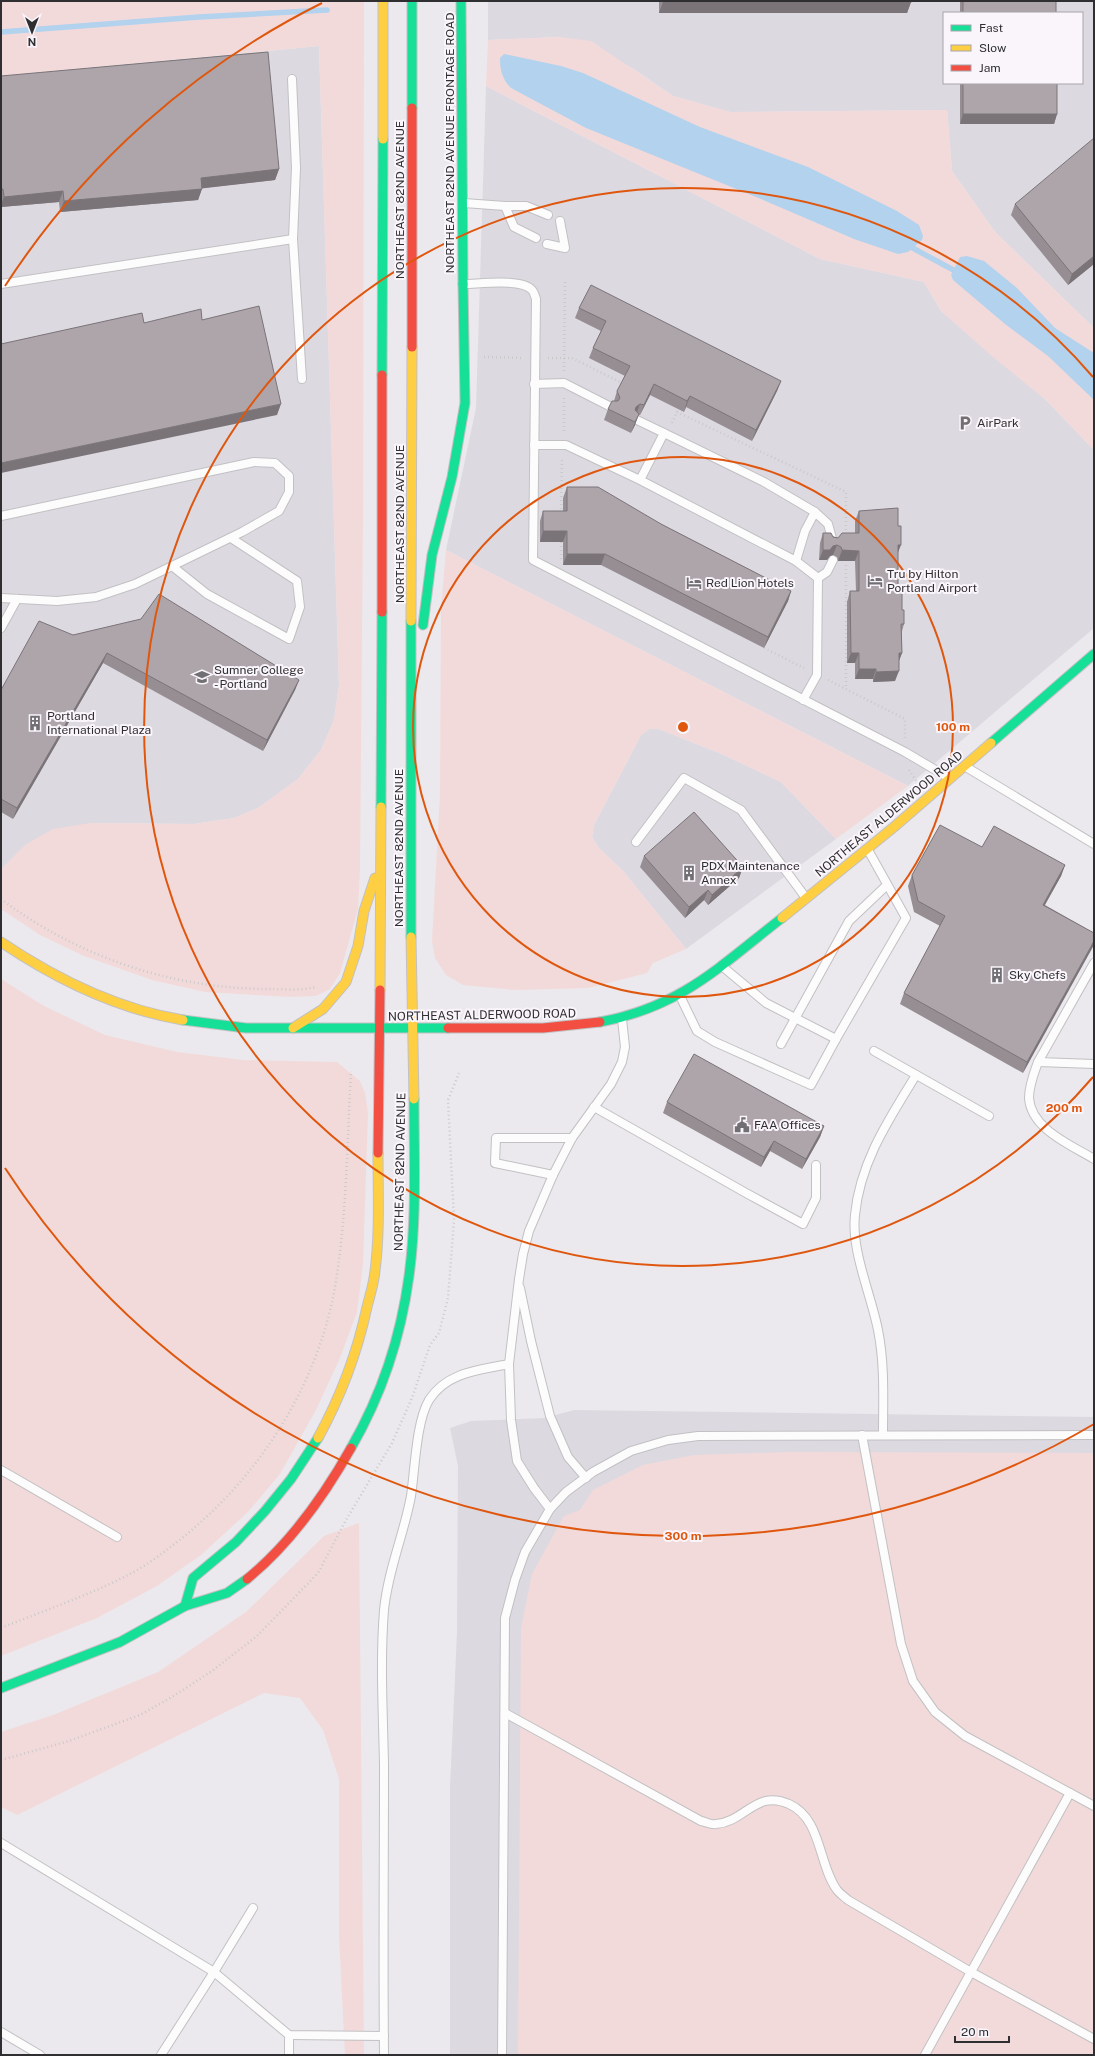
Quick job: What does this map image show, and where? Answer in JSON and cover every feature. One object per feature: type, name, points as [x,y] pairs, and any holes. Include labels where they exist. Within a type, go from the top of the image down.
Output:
[{"type":"main road","name":"NORTHEAST 82ND AVENUE","points":[[184,1606],[193,1578],[236,1542],[265,1511],[291,1479],[314,1445],[332,1412],[355,1353],[370,1301],[375,1273],[378,1240],[382,858],[383,1]]},
{"type":"main road","name":"NORTHEAST 82ND AVENUE","points":[[1,1688],[103,1649],[139,1633],[184,1606],[231,1591],[260,1566],[287,1539],[313,1508],[332,1481],[374,1402],[399,1327],[407,1290],[412,1248],[414,1208],[411,704],[412,1]]},
{"type":"main road","name":"NORTHEAST 82ND AVENUE FRONTAGE ROAD","points":[[411,704],[432,555],[452,477],[465,403],[461,1]]},
{"type":"main road","name":"NORTHEAST ALDERWOOD ROAD","points":[[1,942],[23,958],[58,978],[91,994],[157,1015],[215,1026],[293,1028],[549,1028],[576,1026],[622,1018],[657,1007],[679,996],[722,967],[867,849],[1094,654]]},
{"type":"main road","points":[[293,1028],[323,1009],[346,982],[358,946],[364,911],[382,858]]},
{"type":"lane","points":[[292,78],[296,168],[293,239],[302,379]]},
{"type":"lane","points":[[462,203],[526,206],[548,215]]},
{"type":"lane","points":[[505,206],[514,228],[536,238]]},
{"type":"lane","points":[[547,244],[565,248],[560,221]]},
{"type":"lane","points":[[1,284],[293,239]]},
{"type":"lane","points":[[463,284],[511,283],[523,285],[532,290],[536,299],[533,560],[905,752],[950,779]]},
{"type":"lane","points":[[534,384],[564,383],[611,407]]},
{"type":"lane","points":[[637,420],[764,482],[815,512],[828,524],[833,543]]},
{"type":"lane","points":[[640,480],[664,433]]},
{"type":"lane","points":[[534,445],[563,445],[640,480],[796,561],[818,578]]},
{"type":"lane","points":[[1,516],[254,462],[275,463],[289,476],[289,492],[279,511],[231,538],[135,584],[96,597],[57,601],[1,598]]},
{"type":"lane","points":[[796,561],[805,531],[815,512]]},
{"type":"lane","points":[[172,566],[207,594],[289,639],[300,607],[297,581],[231,538]]},
{"type":"lane","points":[[818,578],[827,572],[833,560]]},
{"type":"lane","points":[[803,700],[817,675],[818,578]]},
{"type":"lane","points":[[1,628],[17,599]]},
{"type":"lane","points":[[965,766],[1094,844]]},
{"type":"lane","points":[[636,842],[684,778],[741,810],[806,899]]},
{"type":"lane","points":[[679,996],[697,1031],[715,1042],[811,1085],[906,918],[867,849]]},
{"type":"lane","points":[[781,1044],[849,921],[887,885]]},
{"type":"lane","points":[[1094,963],[1038,1062],[1030,1085],[1029,1099],[1035,1117],[1050,1132],[1094,1159]]},
{"type":"lane","points":[[722,967],[766,1003],[836,1039]]},
{"type":"lane","points":[[550,1509],[534,1488],[517,1461],[511,1420],[509,1364],[518,1279],[522,1254],[529,1231],[553,1175],[572,1138],[611,1084],[622,1062],[625,1048],[622,1018]]},
{"type":"lane","points":[[874,1051],[989,1116]]},
{"type":"lane","points":[[1038,1062],[1094,1064]]},
{"type":"lane","points":[[883,1435],[883,1366],[878,1330],[858,1252],[854,1215],[864,1172],[876,1142],[916,1075]]},
{"type":"lane","points":[[594,1107],[746,1194],[803,1224],[816,1198],[816,1165]]},
{"type":"lane","points":[[553,1175],[495,1163],[496,1138],[572,1138]]},
{"type":"lane","points":[[518,1279],[530,1341],[550,1416],[568,1457],[586,1478]]},
{"type":"lane","points":[[384,2055],[384,1763],[382,1651],[385,1607],[391,1569],[403,1533],[410,1497],[419,1430],[429,1401],[441,1386],[459,1374],[509,1364]]},
{"type":"lane","points":[[502,2055],[506,1618],[508,1605],[525,1552],[550,1509],[566,1492],[593,1472],[631,1451],[668,1440],[735,1435],[1094,1435]]},
{"type":"lane","points":[[862,1435],[901,1644],[913,1681],[935,1712],[965,1736],[1094,1806]]},
{"type":"lane","points":[[1,1470],[117,1537]]},
{"type":"lane","points":[[505,1713],[702,1821],[716,1824],[732,1820],[756,1804],[773,1800],[790,1805],[805,1816],[813,1831],[828,1873],[837,1891],[848,1900],[971,1972],[1094,2039]]},
{"type":"lane","points":[[925,2055],[1070,1793]]},
{"type":"lane","points":[[1,1843],[214,1972],[289,2035],[384,2036]]},
{"type":"lane","points":[[161,2055],[253,1908]]},
{"type":"lane","points":[[1,2032],[40,2055]]},
{"type":"lane","points":[[289,2035],[289,2055]]},
{"type":"path","points":[[562,521],[565,280]]},
{"type":"path","points":[[465,357],[572,358],[622,383],[618,390]]},
{"type":"path","points":[[764,648],[905,719],[905,765],[928,797]]},
{"type":"path","points":[[1,899],[39,925],[87,950],[152,974],[190,982],[251,989],[316,987]]},
{"type":"path","points":[[1,1628],[129,1575],[160,1555],[204,1519],[240,1483],[282,1424],[300,1392],[314,1359],[334,1289],[340,1253],[351,1071]]},
{"type":"shaded area","points":[[1,1],[364,1],[363,518],[360,869],[358,909],[340,973],[330,989],[316,996],[290,997],[205,992],[152,980],[84,956],[40,935],[1,909],[1,869],[25,845],[53,829],[91,823],[194,824],[234,818],[258,808],[298,779],[321,750],[334,720],[339,685],[319,46],[1,76]]},
{"type":"shaded area","points":[[488,1],[1094,1],[1094,328],[995,232],[952,171],[947,110],[730,112],[673,96],[632,68],[559,37],[488,40]]},
{"type":"shaded area","points":[[559,37],[591,41],[673,96],[730,112],[947,110],[952,171],[995,232],[1094,328],[1094,450],[1046,400],[993,357],[941,311],[924,282],[820,259],[486,86],[488,40]]},
{"type":"shaded area","points":[[319,46],[339,685],[334,720],[321,750],[298,779],[258,808],[234,818],[194,824],[91,823],[1,869],[1,76]]},
{"type":"shaded area","points":[[486,86],[820,259],[924,282],[941,311],[1046,400],[1094,450],[1094,628],[908,786],[446,550],[476,408]]},
{"type":"shaded area","points":[[446,550],[908,786],[836,839],[781,782],[724,755],[659,729],[649,729],[641,735],[594,825],[592,837],[598,847],[624,872],[686,949],[653,963],[647,973],[588,988],[514,990],[463,985],[446,975],[435,958],[432,941],[440,794],[441,608]]},
{"type":"shaded area","points":[[649,729],[659,729],[724,755],[781,782],[836,839],[686,949],[624,872],[598,847],[592,837],[594,825],[641,735]]},
{"type":"shaded area","points":[[1,979],[44,1006],[105,1035],[177,1052],[243,1060],[337,1062],[360,1081],[365,1093],[368,1113],[363,1264],[357,1312],[340,1358],[316,1410],[280,1474],[248,1512],[201,1555],[157,1586],[97,1618],[1,1656]]},
{"type":"shaded area","points":[[574,1410],[1094,1417],[1094,2055],[450,2055],[450,1788],[457,1632],[458,1466],[450,1428],[471,1421],[545,1418]]},
{"type":"shaded area","points":[[790,1452],[1094,1453],[1094,2055],[518,2055],[521,1629],[532,1574],[564,1516],[580,1510],[593,1490],[643,1465],[694,1455]]},
{"type":"shaded area","points":[[359,1523],[364,2055],[345,2055],[339,1936],[339,1779],[323,1730],[300,1698],[264,1693],[17,1815],[1,1807],[1,1732],[53,1715],[158,1672],[246,1612],[324,1536]]},
{"type":"water","points":[[504,54],[561,66],[583,73],[700,127],[808,167],[897,211],[919,225],[923,236],[922,240],[908,252],[898,254],[854,239],[761,199],[586,128],[511,88],[505,81],[500,66],[500,58]]},
{"type":"water","points":[[967,256],[984,261],[1017,288],[1055,328],[1094,353],[1094,400],[1048,356],[1005,324],[953,280],[951,275],[960,257]]},
{"type":"building","points":[[911,1],[911,2],[663,2]]},
{"type":"building","points":[[963,1],[1056,1],[1056,12],[963,12]]},
{"type":"building","points":[[268,52],[279,169],[201,178],[202,189],[64,201],[63,191],[4,197],[3,189],[1,189],[1,76]]},
{"type":"building","points":[[963,84],[1057,84],[1057,114],[963,114]]},
{"type":"building","points":[[1094,138],[1094,256],[1072,274],[1015,204]]},
{"type":"building","points":[[591,285],[781,381],[756,430],[690,396],[687,401],[654,384],[644,405],[640,404],[636,407],[635,410],[639,414],[635,422],[608,409],[612,401],[618,401],[620,398],[617,391],[630,366],[593,348],[606,321],[579,308]]},
{"type":"building","points":[[259,306],[281,404],[1,463],[1,344],[142,313],[144,323],[201,309],[202,320]]},
{"type":"building","name":"Red Lion Hotels","points":[[567,487],[598,487],[661,524],[791,591],[768,637],[605,554],[567,554],[567,531],[543,531],[543,511],[567,511]]},
{"type":"building","name":"Tru by Hilton Portland Airport","points":[[898,508],[898,526],[901,526],[901,545],[898,545],[898,592],[902,592],[902,610],[904,610],[904,624],[901,624],[902,653],[899,653],[899,671],[876,672],[876,669],[859,669],[859,653],[851,653],[850,591],[859,591],[859,551],[842,550],[841,547],[837,545],[833,546],[830,550],[823,550],[823,533],[831,533],[833,537],[838,538],[842,533],[859,533],[859,511]]},
{"type":"building","name":"Portland International Plaza","points":[[159,594],[299,680],[267,740],[107,653],[17,808],[1,799],[1,690],[39,621],[73,635],[141,619]]},
{"type":"building","name":"PDX Maintenance Annex","points":[[694,812],[743,867],[712,895],[708,890],[689,907],[644,856]]},
{"type":"building","name":"Sky Chefs","points":[[940,825],[982,847],[994,826],[1065,865],[1043,905],[1094,933],[1094,941],[1027,1062],[904,993],[945,916],[918,901],[912,875]]},
{"type":"building","name":"FAA Offices","points":[[694,1054],[824,1126],[806,1159],[774,1141],[764,1157],[667,1102]]},
{"type":"waterway","points":[[1,32],[199,17],[327,10]]},
{"type":"waterway","points":[[907,245],[959,273]]},
{"type":"traffic: fast","points":[[412,1],[412,108]]},
{"type":"traffic: fast","points":[[461,1],[463,284]]},
{"type":"traffic: fast","points":[[382,375],[383,139]]},
{"type":"traffic: fast","points":[[423,625],[432,555],[452,477],[465,403],[463,284]]},
{"type":"traffic: fast","points":[[381,807],[382,612]]},
{"type":"traffic: fast","points":[[411,621],[411,937]]},
{"type":"traffic: fast","points":[[991,743],[1094,654]]},
{"type":"traffic: fast","points":[[600,1022],[629,1015],[654,1006],[677,995],[719,968],[782,918]]},
{"type":"traffic: fast","points":[[183,1020],[246,1028],[448,1028]]},
{"type":"traffic: fast","points":[[351,1448],[372,1408],[388,1365],[401,1321],[412,1254],[414,1099]]},
{"type":"traffic: fast","points":[[185,1606],[193,1578],[236,1542],[265,1511],[291,1479],[318,1438]]},
{"type":"traffic: fast","points":[[1,1688],[120,1642],[185,1606],[227,1593],[247,1579]]},
{"type":"traffic: slow","points":[[383,1],[383,139]]},
{"type":"traffic: slow","points":[[411,621],[412,347]]},
{"type":"traffic: slow","points":[[782,918],[894,827],[991,743]]},
{"type":"traffic: slow","points":[[380,990],[381,807]]},
{"type":"traffic: slow","points":[[293,1028],[323,1009],[346,982],[358,946],[364,911],[375,878]]},
{"type":"traffic: slow","points":[[411,937],[414,1099]]},
{"type":"traffic: slow","points":[[1,942],[43,968],[88,991],[134,1008],[183,1020]]},
{"type":"traffic: slow","points":[[318,1438],[334,1406],[353,1358],[373,1284],[378,1242],[378,1153]]},
{"type":"traffic: jam","points":[[412,108],[412,347]]},
{"type":"traffic: jam","points":[[382,375],[382,612]]},
{"type":"traffic: jam","points":[[378,1153],[380,990]]},
{"type":"traffic: jam","points":[[448,1028],[543,1028],[600,1022]]},
{"type":"traffic: jam","points":[[247,1579],[278,1551],[292,1535],[318,1501],[351,1448]]},
{"type":"place","name":"AirPark","points":[[965,423]]},
{"type":"place","name":"Tru by Hilton Portland Airport","points":[[875,581]]},
{"type":"place","name":"Red Lion Hotels","points":[[694,583]]},
{"type":"place","name":"Sumner College - Portland","points":[[202,677]]},
{"type":"place","name":"Portland International Plaza","points":[[35,723]]},
{"type":"place","name":"PDX Maintenance Annex","points":[[689,873]]},
{"type":"place","name":"Sky Chefs","points":[[997,975]]},
{"type":"place","name":"FAA Offices","points":[[742,1125]]}]
